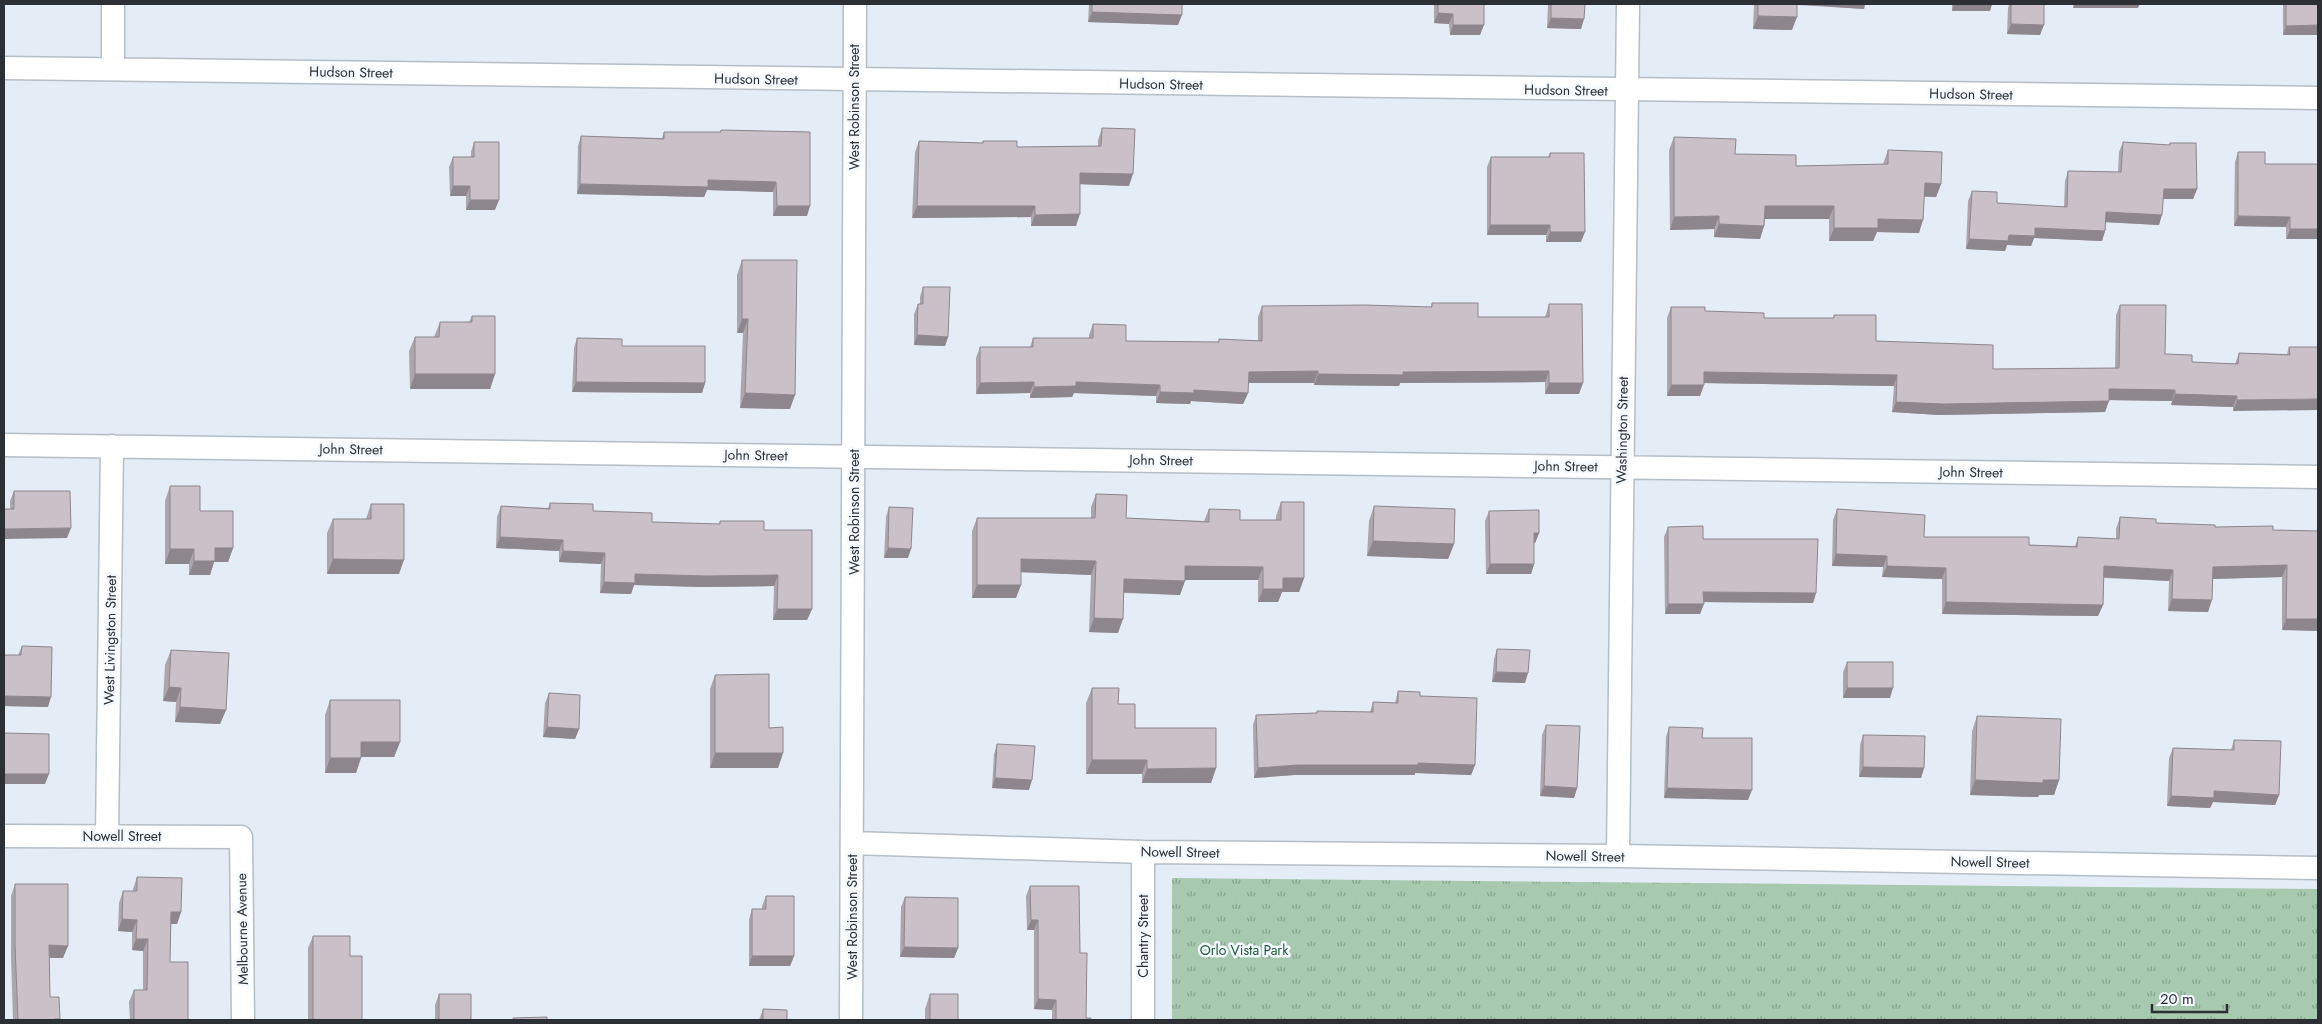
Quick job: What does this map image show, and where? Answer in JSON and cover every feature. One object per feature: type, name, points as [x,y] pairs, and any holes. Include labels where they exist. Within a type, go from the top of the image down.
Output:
[{"type":"street","points":[[113,4],[113,69]]},
{"type":"street","name":"West Robinson Street","points":[[851,1020],[855,4]]},
{"type":"street","name":"Washington Street","points":[[1618,856],[1621,466],[1628,4]]},
{"type":"street","name":"Hudson Street","points":[[4,68],[2318,98]]},
{"type":"street","name":"John Street","points":[[4,444],[2318,477]]},
{"type":"street","name":"West Livingston Street","points":[[107,835],[112,446]]},
{"type":"street","name":"Nowell Street","points":[[4,836],[241,837]]},
{"type":"street","name":"Melbourne Avenue","points":[[241,837],[243,1020]]},
{"type":"street","name":"Nowell Street","points":[[852,843],[1143,852],[1618,856],[2318,868]]},
{"type":"street","name":"Chantry Street","points":[[1143,852],[1143,1020]]},
{"type":"green space","name":"Orlo Vista Park","points":[[1172,878],[2318,889],[2318,1020],[1172,1020]]},
{"type":"building","points":[[1092,4],[1182,4],[1182,15],[1092,12]]},
{"type":"building","points":[[1438,4],[1484,4],[1484,25],[1453,25],[1453,14],[1438,13]]},
{"type":"building","points":[[1551,4],[1585,4],[1584,19],[1551,18]]},
{"type":"building","points":[[1758,4],[1797,4],[1797,17],[1758,16]]},
{"type":"building","points":[[2011,4],[2044,4],[2044,25],[2011,24]]},
{"type":"building","points":[[2286,4],[2318,4],[2318,25],[2286,26]]},
{"type":"building","points":[[1102,128],[1135,129],[1133,174],[1080,173],[1080,214],[1035,215],[1035,206],[917,206],[919,141],[983,143],[983,141],[1017,141],[1017,147],[1101,146]]},
{"type":"building","points":[[721,130],[810,132],[810,206],[777,206],[776,182],[708,180],[708,187],[580,184],[581,136],[664,139],[664,132],[721,132]]},
{"type":"building","points":[[1674,137],[1736,139],[1735,154],[1796,155],[1796,166],[1888,164],[1888,150],[1942,152],[1941,184],[1925,183],[1923,220],[1878,219],[1878,228],[1834,228],[1834,206],[1765,206],[1764,226],[1719,224],[1719,216],[1674,217]]},
{"type":"building","points":[[474,142],[499,142],[499,200],[470,200],[470,186],[453,186],[453,157],[474,157]]},
{"type":"building","points":[[2123,142],[2170,145],[2170,143],[2196,143],[2197,189],[2164,189],[2162,215],[2106,212],[2105,231],[2035,228],[2035,236],[2009,235],[2008,241],[1969,239],[1972,191],[1997,192],[1997,203],[2067,207],[2068,171],[2121,172]]},
{"type":"building","points":[[2238,152],[2265,152],[2265,164],[2318,164],[2318,229],[2290,229],[2290,217],[2238,216]]},
{"type":"building","points":[[1550,153],[1584,153],[1585,232],[1550,232],[1550,225],[1490,225],[1491,157],[1550,157]]},
{"type":"building","points":[[742,260],[797,260],[795,395],[745,393],[748,319],[742,319]]},
{"type":"building","points":[[923,287],[950,287],[948,337],[917,335],[918,304],[923,304]]},
{"type":"building","points":[[1432,303],[1478,303],[1478,317],[1549,317],[1549,304],[1582,304],[1583,383],[1549,383],[1549,371],[1403,372],[1403,375],[1318,374],[1318,371],[1249,372],[1248,393],[1194,390],[1194,393],[1160,392],[1160,385],[1076,382],[1076,386],[1034,387],[1034,382],[980,383],[980,347],[1033,347],[1033,338],[1093,338],[1093,324],[1126,325],[1126,341],[1219,342],[1219,339],[1262,341],[1262,306],[1364,305],[1432,307]]},
{"type":"building","points":[[2120,305],[2166,305],[2165,354],[2192,355],[2192,362],[2238,364],[2239,353],[2290,355],[2289,347],[2318,347],[2318,399],[2237,400],[2237,396],[2175,394],[2175,390],[2109,389],[2109,401],[1943,404],[1896,402],[1897,375],[1704,372],[1704,385],[1671,385],[1671,307],[1705,307],[1705,311],[1764,313],[1764,318],[1834,318],[1834,315],[1876,315],[1876,341],[1993,345],[1993,369],[2119,368]]},
{"type":"building","points":[[472,316],[495,316],[495,374],[415,374],[415,337],[439,337],[440,322],[472,322]]},
{"type":"building","points":[[577,338],[622,339],[622,346],[705,346],[705,383],[576,382]]},
{"type":"building","points":[[170,486],[200,486],[200,511],[233,511],[233,548],[215,548],[215,561],[194,561],[194,549],[170,549]]},
{"type":"building","points":[[14,491],[70,491],[71,528],[4,529],[4,509],[14,509]]},
{"type":"building","points":[[1096,494],[1127,495],[1126,518],[1209,522],[1209,509],[1240,510],[1240,520],[1281,520],[1281,502],[1304,502],[1304,578],[1283,578],[1283,589],[1263,589],[1263,567],[1185,566],[1185,581],[1124,579],[1123,619],[1094,618],[1096,561],[1021,559],[1021,585],[977,585],[977,518],[1095,518]]},
{"type":"building","points":[[550,503],[593,504],[593,511],[652,513],[652,522],[720,524],[720,521],[764,521],[764,530],[812,530],[812,609],[777,609],[778,575],[706,576],[635,574],[635,583],[604,582],[605,553],[563,551],[563,540],[500,537],[501,506],[550,509]]},
{"type":"building","points":[[371,504],[404,504],[404,560],[333,559],[333,519],[371,519]]},
{"type":"building","points":[[1374,506],[1455,509],[1454,544],[1373,541]]},
{"type":"building","points":[[889,507],[913,508],[911,549],[888,548]]},
{"type":"building","points":[[1837,509],[1925,515],[1924,537],[2029,537],[2029,545],[2077,547],[2078,537],[2119,539],[2120,517],[2156,519],[2156,523],[2215,525],[2215,527],[2273,526],[2273,530],[2318,531],[2318,619],[2286,619],[2287,565],[2213,567],[2212,600],[2172,599],[2173,570],[2104,566],[2103,605],[1946,602],[1946,568],[1887,566],[1887,556],[1836,554]]},
{"type":"building","points":[[1539,510],[1539,533],[1534,533],[1534,564],[1490,564],[1489,511]]},
{"type":"building","points":[[1703,526],[1703,539],[1818,539],[1816,593],[1703,592],[1704,604],[1668,604],[1668,527]]},
{"type":"building","points":[[22,646],[52,647],[51,697],[4,696],[4,655],[21,655]]},
{"type":"building","points":[[1497,649],[1530,650],[1528,673],[1496,672]]},
{"type":"building","points":[[171,650],[229,653],[226,710],[180,707],[181,688],[169,687]]},
{"type":"building","points":[[1847,662],[1893,662],[1893,688],[1847,688]]},
{"type":"building","points":[[769,674],[769,728],[783,727],[783,753],[715,753],[715,675]]},
{"type":"building","points":[[1092,688],[1119,688],[1118,704],[1135,704],[1135,728],[1216,728],[1216,768],[1147,769],[1147,760],[1092,760]]},
{"type":"building","points":[[1398,691],[1420,692],[1420,696],[1477,698],[1475,765],[1418,763],[1418,765],[1298,765],[1258,768],[1256,715],[1317,713],[1317,711],[1373,712],[1373,702],[1398,703]]},
{"type":"building","points":[[549,693],[580,695],[579,729],[547,727]]},
{"type":"building","points":[[330,700],[400,700],[400,742],[361,742],[361,758],[330,758]]},
{"type":"building","points":[[1977,716],[2061,719],[2059,780],[2043,780],[2043,783],[1975,780]]},
{"type":"building","points":[[1546,725],[1580,726],[1577,788],[1544,786]]},
{"type":"building","points":[[1669,727],[1703,728],[1702,738],[1752,738],[1752,790],[1667,788]]},
{"type":"building","points":[[4,733],[49,734],[49,774],[4,774]]},
{"type":"building","points":[[1863,735],[1925,736],[1924,768],[1863,767]]},
{"type":"building","points":[[2234,740],[2281,741],[2279,795],[2214,791],[2214,798],[2171,796],[2173,748],[2234,750]]},
{"type":"building","points":[[997,744],[1035,746],[1032,780],[995,778]]},
{"type":"building","points":[[137,877],[182,878],[181,912],[171,912],[170,962],[188,962],[188,1020],[134,1020],[134,990],[147,990],[148,939],[136,939],[137,920],[122,919],[123,891],[137,891]]},
{"type":"building","points":[[15,884],[68,884],[68,946],[49,945],[50,997],[59,997],[60,1019],[18,1020]]},
{"type":"building","points":[[1030,886],[1079,886],[1080,953],[1087,953],[1086,1018],[1091,1018],[1091,1020],[1056,1020],[1056,1000],[1038,999],[1038,920],[1031,920]]},
{"type":"building","points":[[766,896],[794,896],[794,956],[752,956],[752,909],[766,909]]},
{"type":"building","points":[[905,897],[958,898],[958,948],[904,947]]},
{"type":"building","points":[[313,936],[350,936],[350,956],[362,956],[362,1020],[313,1020]]},
{"type":"building","points":[[439,994],[471,994],[471,1020],[439,1020]]},
{"type":"building","points":[[930,994],[958,994],[958,1020],[930,1020]]},
{"type":"building","points":[[763,1009],[787,1010],[787,1020],[763,1020]]},
{"type":"building","points":[[547,1017],[547,1020],[513,1020],[513,1018]]}]
